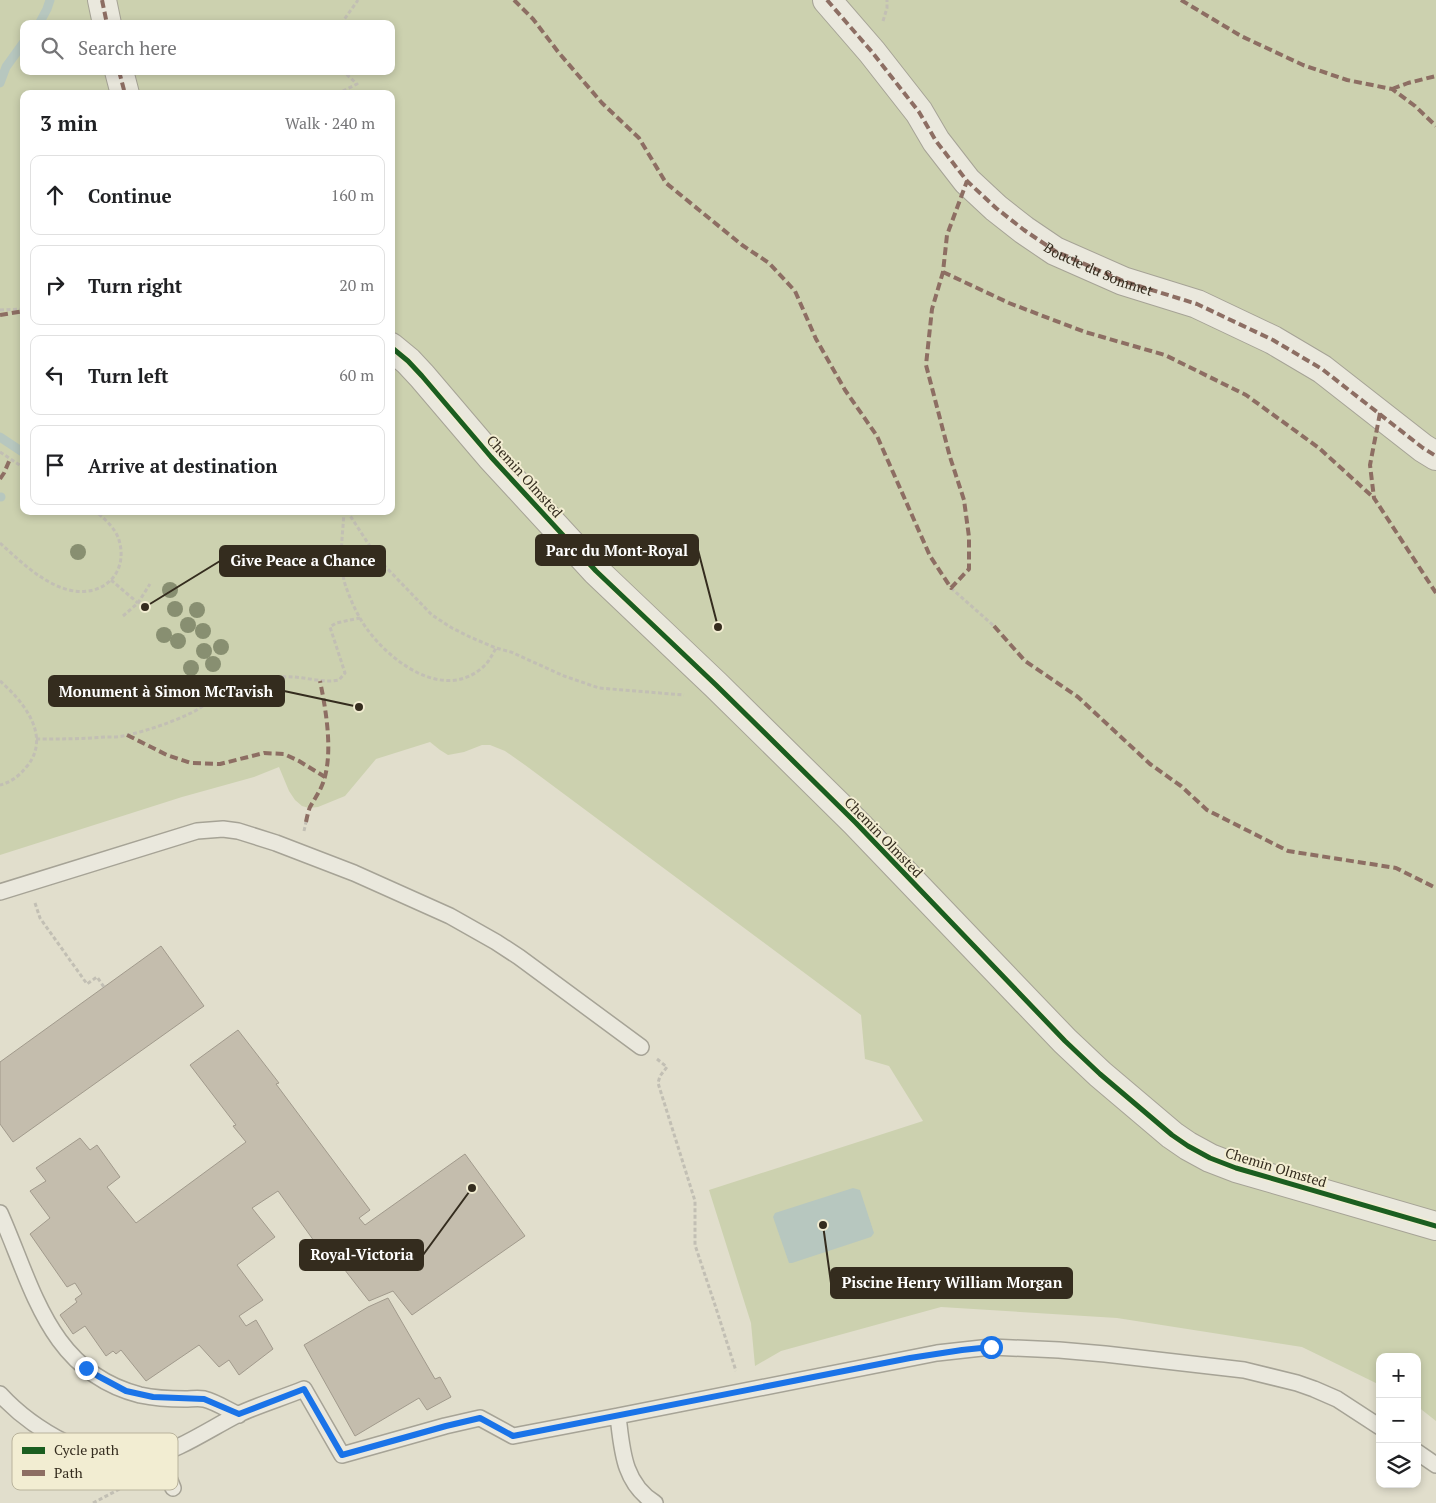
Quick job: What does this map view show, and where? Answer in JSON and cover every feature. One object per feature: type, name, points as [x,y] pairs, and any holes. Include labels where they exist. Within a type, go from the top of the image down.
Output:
[{"type":"street","points":[[102,0],[106,20]]},
{"type":"street","name":"Boucle du Sommet","points":[[827,0],[896,82],[919,112],[936,141],[967,181],[996,208],[1024,230],[1072,259],[1123,281],[1197,304],[1273,340],[1322,369],[1436,456]]},
{"type":"street","points":[[120,75],[124,90]]},
{"type":"street","name":"Chemin Olmsted","points":[[395,350],[422,376],[491,457],[596,571],[716,685],[856,823],[1065,1041],[1100,1074],[1172,1135],[1210,1158],[1236,1168],[1436,1226]]},
{"type":"lane","points":[[0,892],[197,831],[223,829],[246,834],[276,843],[354,874],[450,916],[519,957],[641,1047]]},
{"type":"lane","points":[[0,1213],[37,1304],[59,1342],[76,1360],[98,1376],[126,1391],[153,1397],[204,1399],[239,1414]]},
{"type":"lane","points":[[178,1446],[239,1414],[304,1389],[342,1455],[480,1418],[513,1436],[937,1353],[991,1347],[1105,1354],[1244,1370],[1296,1383],[1336,1399],[1376,1424]]},
{"type":"lane","points":[[0,1394],[31,1422],[49,1433]]},
{"type":"lane","points":[[618,1416],[623,1456],[628,1471],[642,1492],[655,1503]]},
{"type":"lane","points":[[1421,1455],[1436,1466]]},
{"type":"path","points":[[344,20],[358,0]]},
{"type":"path","points":[[345,90],[357,84],[347,75]]},
{"type":"path","points":[[0,310],[20,308]]},
{"type":"path","points":[[0,452],[20,465]]},
{"type":"path","points":[[0,543],[37,574],[56,585],[69,590],[93,592],[102,588],[111,580],[121,560],[119,540],[114,531],[99,515]]},
{"type":"path","points":[[346,515],[341,558],[345,582],[360,618],[375,638],[397,660],[409,669],[428,677],[452,681],[470,676],[484,666],[496,648]]},
{"type":"path","points":[[349,515],[379,560],[432,614],[470,637],[511,652],[564,676],[599,688],[689,695],[702,694],[716,685]]},
{"type":"path","points":[[111,580],[138,603]]},
{"type":"path","points":[[123,616],[138,603],[150,584]]},
{"type":"path","points":[[951,588],[994,626]]},
{"type":"path","points":[[36,739],[79,740],[127,736],[192,713],[230,686],[244,680],[292,677],[331,682],[339,680],[345,673],[330,627],[336,623],[360,618]]},
{"type":"path","points":[[0,681],[28,713],[35,730],[36,739],[34,753],[30,762],[9,782],[0,785]]},
{"type":"path","points":[[40,918],[87,984],[97,977],[104,987]]},
{"type":"path","points":[[658,1060],[666,1067],[658,1083],[695,1201],[695,1245],[735,1369]]},
{"type":"path","points":[[94,1503],[117,1490]]},
{"type":"green space","points":[[0,0],[1436,0],[1436,1421],[1421,1409],[1421,1353],[1376,1353],[1376,1383],[1302,1347],[1117,1318],[941,1307],[781,1351],[755,1366],[751,1323],[709,1190],[923,1121],[889,1066],[865,1059],[861,1015],[525,765],[505,751],[490,745],[482,745],[464,752],[448,755],[430,742],[376,759],[345,796],[318,807],[309,808],[302,806],[295,800],[279,767],[254,777],[182,797],[0,855]]},
{"type":"shaded area","points":[[853,1188],[860,1190],[874,1233],[871,1237],[789,1263],[773,1217],[775,1213]]},
{"type":"building","points":[[161,946],[204,1006],[13,1142],[0,1124],[0,1062]]},
{"type":"building","points":[[238,1030],[279,1083],[276,1084],[370,1210],[359,1218],[365,1225],[465,1154],[525,1236],[412,1315],[393,1291],[369,1301],[341,1265],[335,1270],[278,1191],[252,1208],[275,1237],[237,1265],[263,1300],[239,1316],[246,1326],[256,1320],[273,1349],[239,1375],[229,1360],[219,1367],[199,1345],[146,1381],[121,1350],[116,1354],[113,1351],[106,1356],[85,1326],[73,1334],[60,1315],[77,1302],[75,1299],[82,1294],[75,1283],[67,1287],[30,1234],[50,1218],[30,1191],[46,1181],[36,1168],[80,1138],[90,1150],[97,1145],[120,1177],[107,1187],[136,1223],[246,1142],[233,1126],[236,1125],[190,1065]]},
{"type":"building","points":[[388,1298],[435,1379],[440,1377],[451,1397],[427,1410],[419,1398],[355,1436],[304,1345],[368,1307]]},
{"type":"waterway","points":[[41,20],[50,0]]},
{"type":"waterway","points":[[0,83],[6,67],[20,48]]},
{"type":"waterway","points":[[0,437],[20,450]]},
{"type":"marked path","points":[[102,0],[106,20]]},
{"type":"marked path","points":[[514,0],[533,19],[602,103],[639,138],[666,183],[742,245],[769,263],[795,291],[816,339],[845,390],[877,436],[930,556],[951,588],[969,569],[969,537],[964,500],[950,457],[926,365],[932,309],[943,272],[947,235],[967,181]]},
{"type":"marked path","points":[[827,0],[872,52],[919,112],[936,141],[967,181],[996,208],[1024,230],[1055,251],[1123,281],[1197,304],[1273,340],[1322,369],[1423,448],[1436,456]]},
{"type":"marked path","points":[[1181,0],[1241,36],[1303,65],[1347,80],[1392,89],[1415,106],[1436,126]]},
{"type":"marked path","points":[[120,75],[124,90]]},
{"type":"marked path","points":[[1392,89],[1436,76]]},
{"type":"marked path","points":[[943,272],[1009,303],[1085,332],[1165,355],[1246,395],[1319,448],[1374,498]]},
{"type":"marked path","points":[[0,315],[20,312]]},
{"type":"marked path","points":[[1380,413],[1370,465],[1374,498],[1436,593]]},
{"type":"marked path","points":[[0,479],[10,459]]},
{"type":"marked path","points":[[994,626],[1025,661],[1078,697],[1150,764],[1181,786],[1207,810],[1288,851],[1396,868],[1436,888]]},
{"type":"marked path","points":[[306,822],[310,807],[320,791],[327,769],[326,717],[320,681]]},
{"type":"marked path","points":[[127,735],[167,755],[191,763],[220,764],[264,753],[284,754],[325,777]]},
{"type":"cycle path","points":[[395,350],[422,376],[491,457],[596,571],[716,685],[856,823],[1065,1041],[1100,1074],[1172,1135],[1210,1158],[1236,1168],[1436,1226]]},
{"type":"place","name":"Give Peace a Chance","points":[[145,607]]},
{"type":"place","name":"Parc du Mont-Royal","points":[[718,627]]},
{"type":"place","name":"Monument à Simon McTavish","points":[[359,707]]},
{"type":"place","name":"Royal-Victoria","points":[[472,1188]]},
{"type":"place","name":"Piscine Henry William Morgan","points":[[823,1225]]},
{"type":"route","points":[[86,1368],[126,1391],[153,1397],[204,1399],[239,1414],[304,1389],[342,1455],[480,1418],[513,1436],[910,1358],[991,1347]]}]
